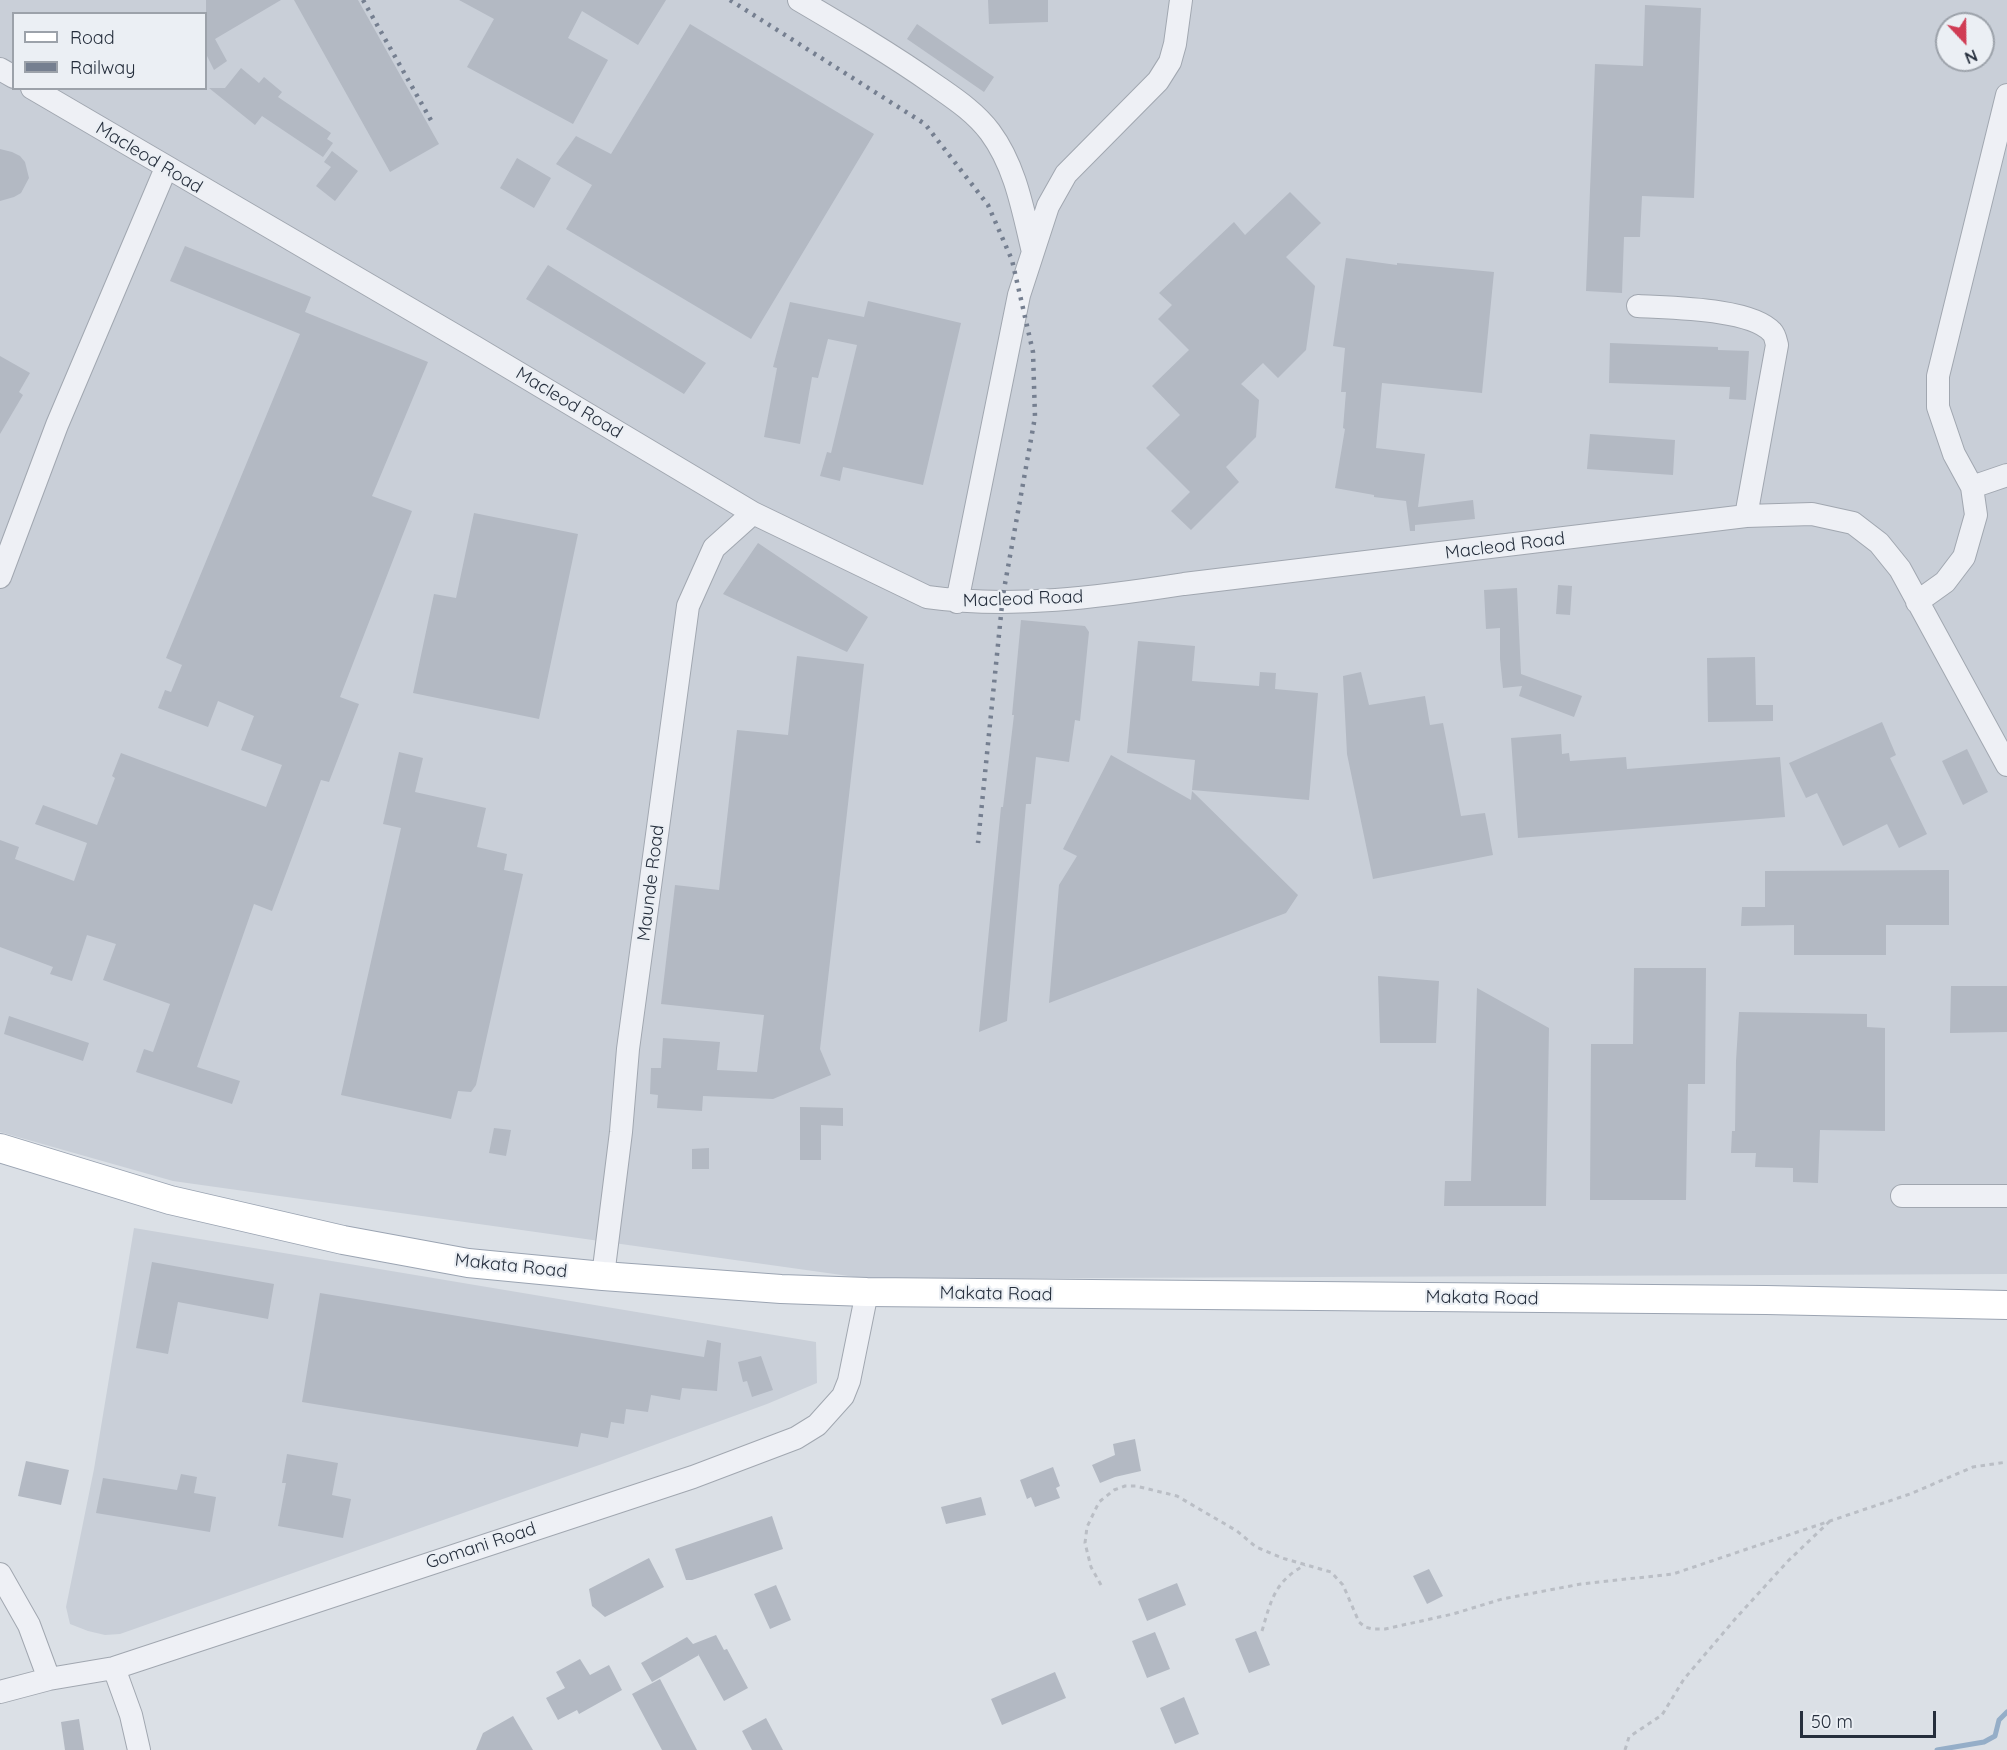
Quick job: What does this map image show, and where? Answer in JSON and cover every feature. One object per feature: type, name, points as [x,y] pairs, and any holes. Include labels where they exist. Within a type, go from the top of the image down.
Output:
[{"type":"main road","name":"Makata Road","points":[[0,1148],[170,1200],[342,1240],[468,1263],[603,1276],[867,1293],[1743,1300],[2007,1305]]},
{"type":"street","points":[[799,0],[901,60],[974,112],[991,134],[1010,166],[1033,254]]},
{"type":"street","points":[[957,602],[1019,295],[1048,206],[1066,174],[1158,81],[1170,62],[1181,0]]},
{"type":"street","name":"Macleod Road","points":[[35,90],[475,347],[753,513],[927,597],[957,602],[1101,597],[1184,584],[1746,516],[1812,514],[1853,523],[1879,543],[1900,569],[2007,765]]},
{"type":"street","points":[[1917,602],[1945,582],[1964,557],[1976,515],[1972,487],[1954,454],[1938,407],[1938,376],[2007,95]]},
{"type":"street","points":[[0,577],[57,425],[166,168]]},
{"type":"street","points":[[1638,306],[1710,311],[1751,320],[1774,333],[1777,345],[1746,516]]},
{"type":"street","points":[[1972,487],[2007,475]]},
{"type":"street","name":"Maunde Road","points":[[603,1276],[621,1132],[628,1049],[688,606],[714,548],[753,513]]},
{"type":"street","points":[[1902,1196],[2007,1196]]},
{"type":"street","name":"Gomani Road","points":[[0,1692],[48,1679],[114,1668],[693,1477],[796,1438],[817,1425],[843,1396],[849,1381],[867,1293]]},
{"type":"street","points":[[0,1574],[29,1625],[48,1679]]},
{"type":"street","points":[[114,1668],[130,1715],[138,1750]]},
{"type":"path","points":[[1101,1585],[1091,1567],[1085,1543],[1087,1527],[1099,1502],[1114,1490],[1125,1486],[1136,1485],[1177,1496],[1237,1531],[1256,1547],[1282,1558],[1331,1572],[1343,1585],[1359,1622],[1365,1627],[1385,1629],[1453,1614],[1502,1599],[1558,1588],[1673,1574],[1910,1494],[1973,1467],[2007,1462]]},
{"type":"path","points":[[1625,1750],[1629,1737],[1662,1714],[1684,1679],[1736,1618],[1788,1561],[1831,1520]]},
{"type":"path","points":[[1262,1631],[1276,1587],[1291,1572],[1307,1564]]},
{"type":"shaded area","points":[[0,0],[2007,0],[2007,1274],[870,1279],[173,1181],[0,1132]]},
{"type":"shaded area","points":[[134,1228],[816,1342],[817,1383],[767,1404],[602,1464],[120,1634],[105,1635],[70,1624],[66,1607],[94,1469]]},
{"type":"building","points":[[206,0],[281,0],[215,39],[227,61],[214,70],[207,56]]},
{"type":"building","points":[[294,0],[358,0],[439,144],[390,172]]},
{"type":"building","points":[[459,0],[666,0],[638,45],[582,11],[568,38],[608,60],[573,124],[467,67],[494,19]]},
{"type":"building","points":[[988,0],[1048,0],[1048,22],[989,24]]},
{"type":"building","points":[[1645,5],[1701,8],[1694,198],[1642,196],[1640,237],[1624,237],[1622,293],[1586,291],[1595,64],[1643,66]]},
{"type":"building","points":[[690,24],[874,134],[751,339],[566,229],[592,185],[556,164],[576,136],[611,154]]},
{"type":"building","points":[[917,24],[994,77],[984,92],[907,39]]},
{"type":"building","points":[[241,68],[259,83],[264,77],[282,92],[278,97],[331,133],[327,139],[333,143],[323,157],[262,116],[255,125],[209,88],[225,88]]},
{"type":"building","points":[[0,149],[20,156],[25,162],[29,178],[21,193],[0,201]]},
{"type":"building","points":[[332,151],[358,171],[335,201],[316,186],[331,167],[324,162]]},
{"type":"building","points":[[517,158],[551,178],[534,208],[500,188]]},
{"type":"building","points":[[1290,192],[1321,223],[1286,257],[1315,286],[1306,350],[1278,378],[1263,363],[1241,384],[1259,400],[1256,437],[1226,467],[1239,482],[1191,530],[1171,511],[1190,492],[1146,448],[1180,415],[1152,386],[1189,350],[1158,319],[1172,305],[1159,293],[1234,222],[1245,235]]},
{"type":"building","points":[[185,246],[311,297],[305,312],[428,362],[372,496],[412,511],[340,697],[359,704],[329,782],[321,780],[272,911],[254,904],[197,1067],[240,1081],[232,1104],[136,1072],[144,1049],[153,1052],[170,1004],[103,980],[116,944],[87,935],[72,981],[50,974],[53,967],[0,947],[0,840],[19,847],[15,859],[74,881],[87,843],[35,824],[43,805],[97,825],[115,778],[112,776],[121,753],[266,807],[282,765],[241,750],[254,716],[218,701],[208,727],[158,708],[165,690],[171,692],[182,665],[166,658],[300,334],[170,281]]},
{"type":"building","points":[[1346,258],[1397,265],[1397,263],[1494,272],[1482,393],[1382,383],[1376,448],[1425,454],[1418,507],[1473,500],[1475,519],[1415,525],[1415,531],[1410,531],[1406,501],[1374,497],[1374,495],[1335,488],[1345,429],[1343,428],[1346,392],[1341,392],[1345,348],[1333,346]]},
{"type":"building","points":[[548,265],[706,363],[684,394],[526,299]]},
{"type":"building","points":[[868,301],[961,323],[923,485],[843,467],[840,481],[820,476],[827,452],[831,453],[857,345],[828,339],[818,378],[812,377],[800,444],[764,437],[777,368],[773,367],[790,302],[864,317]]},
{"type":"building","points":[[1610,343],[1718,347],[1718,350],[1749,351],[1746,400],[1729,399],[1730,387],[1609,383]]},
{"type":"building","points":[[0,356],[30,373],[19,392],[23,395],[0,434]]},
{"type":"building","points":[[1590,434],[1675,440],[1673,475],[1587,469]]},
{"type":"building","points":[[474,513],[578,534],[539,719],[413,693],[434,594],[456,598]]},
{"type":"building","points":[[758,543],[868,617],[847,652],[723,594]]},
{"type":"building","points":[[1558,585],[1572,586],[1570,615],[1556,614]]},
{"type":"building","points":[[1517,588],[1521,674],[1582,696],[1574,717],[1519,696],[1522,686],[1503,688],[1500,628],[1486,629],[1484,590]]},
{"type":"building","points":[[1021,620],[1085,626],[1089,632],[1080,721],[1075,720],[1069,762],[1036,757],[1031,804],[1026,804],[1007,1021],[979,1032],[1001,807],[1003,807],[1014,715],[1012,715]]},
{"type":"building","points":[[1138,641],[1195,646],[1192,681],[1259,686],[1260,672],[1276,673],[1275,689],[1318,693],[1309,800],[1192,790],[1195,760],[1127,753]]},
{"type":"building","points":[[797,656],[864,664],[820,1049],[831,1075],[773,1099],[703,1096],[702,1111],[657,1108],[658,1095],[650,1094],[651,1068],[661,1068],[663,1038],[720,1042],[717,1070],[757,1072],[764,1015],[661,1004],[675,885],[719,890],[737,730],[788,735]]},
{"type":"building","points":[[1755,657],[1756,705],[1773,705],[1773,721],[1708,722],[1707,658]]},
{"type":"building","points":[[1361,672],[1369,705],[1425,696],[1430,725],[1443,723],[1461,816],[1485,813],[1493,855],[1373,879],[1347,754],[1343,676]]},
{"type":"building","points":[[1882,722],[1896,755],[1890,758],[1927,834],[1899,848],[1887,824],[1843,846],[1817,793],[1806,798],[1789,763]]},
{"type":"building","points":[[1561,734],[1562,754],[1569,753],[1570,761],[1626,757],[1627,769],[1780,757],[1785,817],[1518,838],[1511,738]]},
{"type":"building","points":[[1967,749],[1988,792],[1963,805],[1942,761]]},
{"type":"building","points":[[399,752],[423,758],[415,792],[486,808],[477,847],[507,854],[504,870],[523,874],[476,1085],[471,1092],[458,1091],[451,1119],[341,1095],[401,828],[383,824]]},
{"type":"building","points":[[1111,755],[1191,800],[1192,791],[1298,895],[1286,913],[1049,1003],[1059,885],[1077,856],[1063,849]]},
{"type":"building","points":[[1949,870],[1949,925],[1886,925],[1886,955],[1794,955],[1794,925],[1741,926],[1742,907],[1765,907],[1765,871]]},
{"type":"building","points":[[1634,968],[1706,968],[1705,1084],[1688,1084],[1686,1200],[1590,1200],[1591,1044],[1633,1044]]},
{"type":"building","points":[[1378,976],[1439,981],[1436,1043],[1380,1043]]},
{"type":"building","points":[[1951,986],[2007,986],[2007,1032],[1950,1033]]},
{"type":"building","points":[[1477,988],[1549,1028],[1546,1206],[1444,1206],[1445,1181],[1471,1181]]},
{"type":"building","points":[[1739,1012],[1867,1014],[1867,1027],[1885,1028],[1885,1131],[1820,1130],[1818,1183],[1793,1182],[1793,1168],[1755,1167],[1756,1153],[1731,1153],[1732,1131],[1735,1131]]},
{"type":"building","points":[[9,1016],[89,1043],[83,1061],[4,1034]]},
{"type":"building","points":[[800,1107],[843,1108],[843,1126],[821,1125],[821,1160],[800,1160]]},
{"type":"building","points":[[494,1128],[511,1130],[506,1156],[489,1153]]},
{"type":"building","points":[[709,1148],[709,1169],[692,1169],[692,1149]]},
{"type":"building","points":[[152,1262],[274,1284],[268,1319],[178,1302],[168,1354],[136,1348]]},
{"type":"building","points":[[320,1293],[704,1357],[707,1340],[721,1343],[717,1391],[682,1388],[680,1400],[651,1395],[648,1412],[626,1409],[624,1424],[611,1422],[608,1438],[581,1433],[578,1447],[302,1402]]},
{"type":"building","points":[[761,1356],[773,1390],[752,1397],[747,1381],[743,1382],[738,1362]]},
{"type":"building","points":[[1135,1439],[1141,1471],[1100,1483],[1092,1465],[1115,1455],[1113,1444]]},
{"type":"building","points":[[287,1454],[338,1463],[332,1495],[351,1499],[343,1538],[278,1526],[286,1483],[282,1483]]},
{"type":"building","points":[[26,1461],[69,1470],[61,1505],[18,1496]]},
{"type":"building","points":[[1053,1467],[1060,1486],[1056,1488],[1060,1498],[1035,1507],[1031,1497],[1027,1499],[1020,1480]]},
{"type":"building","points":[[181,1474],[197,1477],[194,1493],[216,1497],[210,1532],[96,1513],[103,1478],[177,1490]]},
{"type":"building","points":[[981,1497],[986,1515],[946,1524],[941,1507]]},
{"type":"building","points":[[772,1516],[783,1549],[692,1580],[686,1580],[675,1549]]},
{"type":"building","points":[[649,1558],[664,1587],[605,1617],[592,1606],[589,1589]]},
{"type":"building","points":[[1429,1569],[1443,1596],[1427,1604],[1413,1576]]},
{"type":"building","points":[[1177,1583],[1186,1605],[1147,1621],[1138,1599]]},
{"type":"building","points":[[776,1585],[791,1620],[770,1629],[754,1594]]},
{"type":"building","points":[[1256,1631],[1270,1665],[1249,1673],[1235,1639]]},
{"type":"building","points":[[1155,1632],[1170,1669],[1147,1678],[1132,1641]]},
{"type":"building","points":[[716,1635],[724,1650],[727,1649],[748,1688],[724,1701],[699,1655],[652,1682],[641,1663],[687,1637],[693,1644]]},
{"type":"building","points":[[580,1659],[590,1675],[609,1665],[622,1690],[579,1714],[577,1710],[558,1720],[546,1698],[565,1688],[556,1672]]},
{"type":"building","points":[[1055,1672],[1066,1698],[1002,1725],[991,1699]]},
{"type":"building","points":[[660,1679],[697,1750],[662,1750],[632,1694]]},
{"type":"building","points":[[1184,1697],[1199,1734],[1175,1744],[1160,1708]]},
{"type":"building","points":[[513,1716],[533,1750],[476,1750],[483,1733]]},
{"type":"building","points":[[766,1718],[783,1750],[752,1750],[742,1731]]},
{"type":"building","points":[[79,1719],[84,1750],[65,1750],[61,1722]]},
{"type":"waterway","points":[[1937,1750],[1984,1742],[1995,1736],[1999,1720],[2007,1712]]},
{"type":"railway","points":[[363,0],[432,122]]},
{"type":"railway","points":[[730,0],[925,124],[988,205],[1012,260],[1033,352],[1035,417],[1003,595],[978,843]]}]
